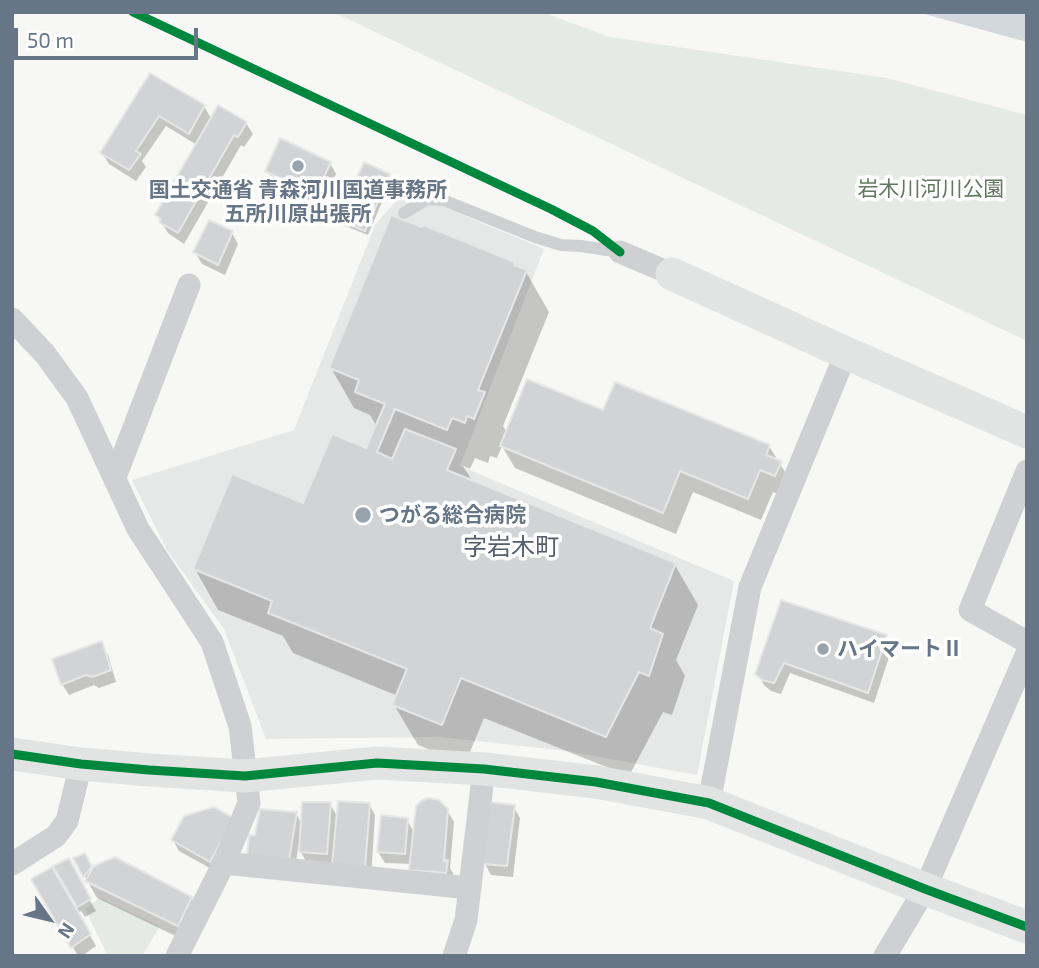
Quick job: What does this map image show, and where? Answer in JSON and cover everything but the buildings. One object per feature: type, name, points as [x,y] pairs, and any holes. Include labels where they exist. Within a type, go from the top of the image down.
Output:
[{"type":"street","points":[[620,253],[1027,432]]},
{"type":"street","points":[[114,477],[189,285]]},
{"type":"street","points":[[12,319],[45,354],[77,398],[138,529],[212,642],[240,726],[249,803],[224,863],[177,956]]},
{"type":"street","points":[[709,803],[750,587],[846,353]]},
{"type":"street","points":[[1027,471],[970,610],[1027,642]]},
{"type":"street","points":[[885,956],[925,889],[1027,653]]},
{"type":"street","points":[[12,754],[81,764],[245,776],[377,763],[484,769],[596,782],[709,803],[1027,927]]},
{"type":"street","points":[[12,864],[56,836],[67,821],[81,764]]},
{"type":"street","points":[[454,956],[466,920],[484,769]]},
{"type":"street","points":[[224,863],[470,888]]},
{"type":"lane","points":[[404,213],[427,199],[443,200],[561,245],[620,253]]},
{"type":"shaded area","points":[[917,12],[1027,12],[1027,42]]},
{"type":"shaded area","name":"つがる総合病院","points":[[405,191],[544,249],[460,466],[734,581],[697,775],[567,751],[441,737],[266,739],[224,629],[167,550],[132,480],[294,430],[375,225]]},
{"type":"green space","name":"岩木川河川公園","points":[[333,12],[542,12],[610,37],[887,78],[1027,115],[1027,341]]},
{"type":"green space","points":[[100,898],[160,926],[144,953],[139,956],[108,956],[85,909]]},
{"type":"cycle path","points":[[133,12],[551,209],[593,231],[620,252]]},
{"type":"cycle path","points":[[12,754],[81,764],[245,776],[377,763],[484,769],[596,782],[709,803],[1027,927]]},
{"type":"place","name":"国土交通省 青森河川国道事務所 五所川原出張所","points":[[298,166]]},
{"type":"place","name":"つがる総合病院","points":[[363,515]]},
{"type":"place","name":"ハイマートⅡ","points":[[823,649]]},
{"type":"district","name":"字岩木町","points":[[511,547]]}]
